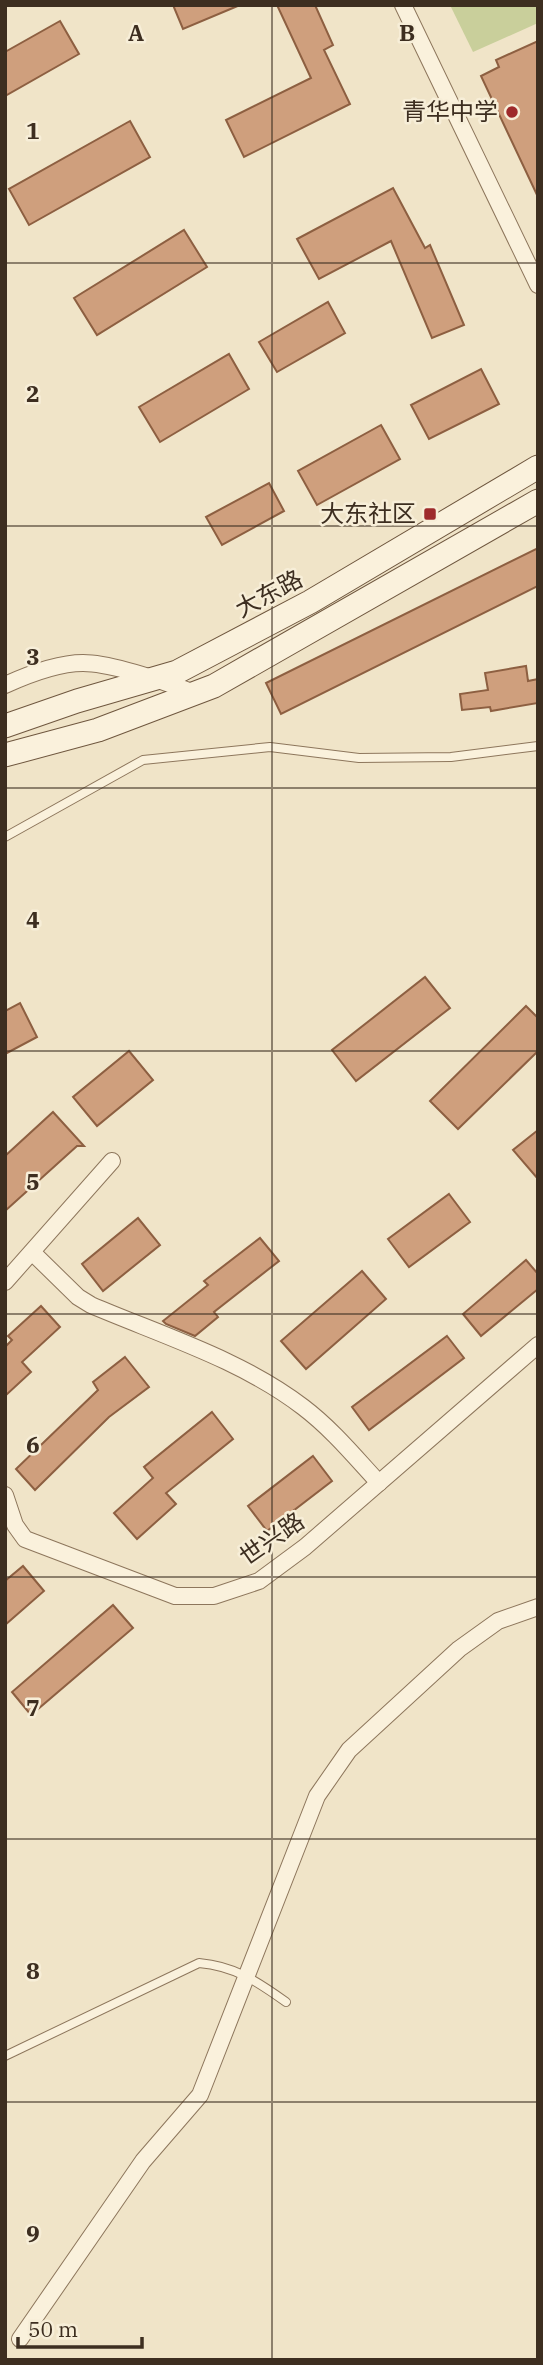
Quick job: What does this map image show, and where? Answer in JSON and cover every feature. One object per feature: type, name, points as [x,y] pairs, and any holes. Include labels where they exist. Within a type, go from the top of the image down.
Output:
[{"type":"street","points":[[403,5],[538,285]]},
{"type":"street","name":"大东路","points":[[5,726],[177,672],[310,602],[538,467]]},
{"type":"street","points":[[5,755],[98,730],[197,694],[332,621],[538,501]]},
{"type":"street","points":[[5,685],[24,676],[83,663],[155,678],[197,694]]},
{"type":"street","points":[[5,1282],[112,1161]]},
{"type":"street","points":[[33,1253],[78,1297],[91,1305],[250,1373],[302,1406],[331,1431],[379,1483]]},
{"type":"street","name":"世兴路","points":[[5,1495],[15,1525],[25,1539],[175,1596],[214,1596],[259,1581],[305,1547],[538,1345]]},
{"type":"street","points":[[20,2339],[143,2161],[200,2095],[317,1796],[349,1750],[459,1649],[498,1621],[538,1606]]},
{"type":"lane","points":[[5,837],[143,760],[270,747],[359,758],[451,757],[538,746]]},
{"type":"lane","points":[[5,2056],[199,1963],[219,1965],[246,1974],[286,2002]]},
{"type":"green space","points":[[450,5],[538,5],[538,23],[473,52]]},
{"type":"building","points":[[173,5],[240,5],[183,29]]},
{"type":"building","points":[[277,5],[315,5],[333,45],[324,50],[350,104],[244,157],[226,120],[311,78]]},
{"type":"building","points":[[60,21],[79,54],[5,96],[5,52]]},
{"type":"building","points":[[538,41],[538,197],[481,76],[499,67],[496,60]]},
{"type":"building","points":[[130,121],[150,157],[29,225],[9,189]]},
{"type":"building","points":[[393,188],[425,248],[430,245],[464,325],[432,338],[391,241],[319,279],[297,239]]},
{"type":"building","points":[[184,230],[207,267],[97,335],[74,298]]},
{"type":"building","points":[[328,302],[345,333],[277,372],[259,342]]},
{"type":"building","points":[[229,354],[249,389],[160,442],[139,407]]},
{"type":"building","points":[[481,369],[499,404],[429,439],[411,405]]},
{"type":"building","points":[[381,425],[400,459],[317,505],[298,471]]},
{"type":"building","points":[[269,483],[284,511],[222,545],[206,517]]},
{"type":"building","points":[[538,548],[538,586],[281,714],[266,683]]},
{"type":"building","points":[[526,666],[528,681],[538,679],[538,703],[491,711],[490,707],[462,710],[460,694],[488,690],[485,673]]},
{"type":"building","points":[[425,977],[450,1008],[356,1081],[332,1050]]},
{"type":"building","points":[[20,1003],[37,1037],[5,1054],[5,1011]]},
{"type":"building","points":[[526,1006],[538,1018],[538,1051],[458,1129],[430,1101]]},
{"type":"building","points":[[129,1051],[153,1080],[97,1126],[73,1097]]},
{"type":"building","points":[[53,1112],[84,1146],[77,1146],[5,1211],[5,1156]]},
{"type":"building","points":[[538,1130],[538,1179],[513,1150]]},
{"type":"building","points":[[449,1194],[470,1222],[409,1267],[388,1239]]},
{"type":"building","points":[[138,1218],[160,1245],[103,1291],[82,1264]]},
{"type":"building","points":[[260,1238],[279,1261],[214,1312],[218,1317],[195,1336],[163,1321],[208,1285],[204,1281]]},
{"type":"building","points":[[526,1260],[538,1274],[538,1289],[481,1336],[463,1314]]},
{"type":"building","points":[[362,1271],[386,1299],[306,1369],[281,1341]]},
{"type":"building","points":[[41,1306],[60,1327],[22,1362],[31,1372],[5,1396],[5,1347],[12,1340],[8,1336]]},
{"type":"building","points":[[447,1336],[464,1358],[369,1430],[352,1407]]},
{"type":"building","points":[[125,1357],[149,1387],[109,1417],[35,1490],[16,1469],[98,1390],[93,1382]]},
{"type":"building","points":[[212,1412],[233,1439],[166,1493],[176,1504],[137,1539],[114,1513],[153,1478],[144,1467]]},
{"type":"building","points":[[313,1456],[332,1481],[267,1531],[248,1506]]},
{"type":"building","points":[[23,1566],[44,1591],[5,1625],[5,1581]]},
{"type":"building","points":[[113,1605],[133,1628],[31,1715],[12,1692]]},
{"type":"place","name":"青华中学","points":[[512,112]]},
{"type":"place","name":"大东社区","points":[[430,514]]}]
